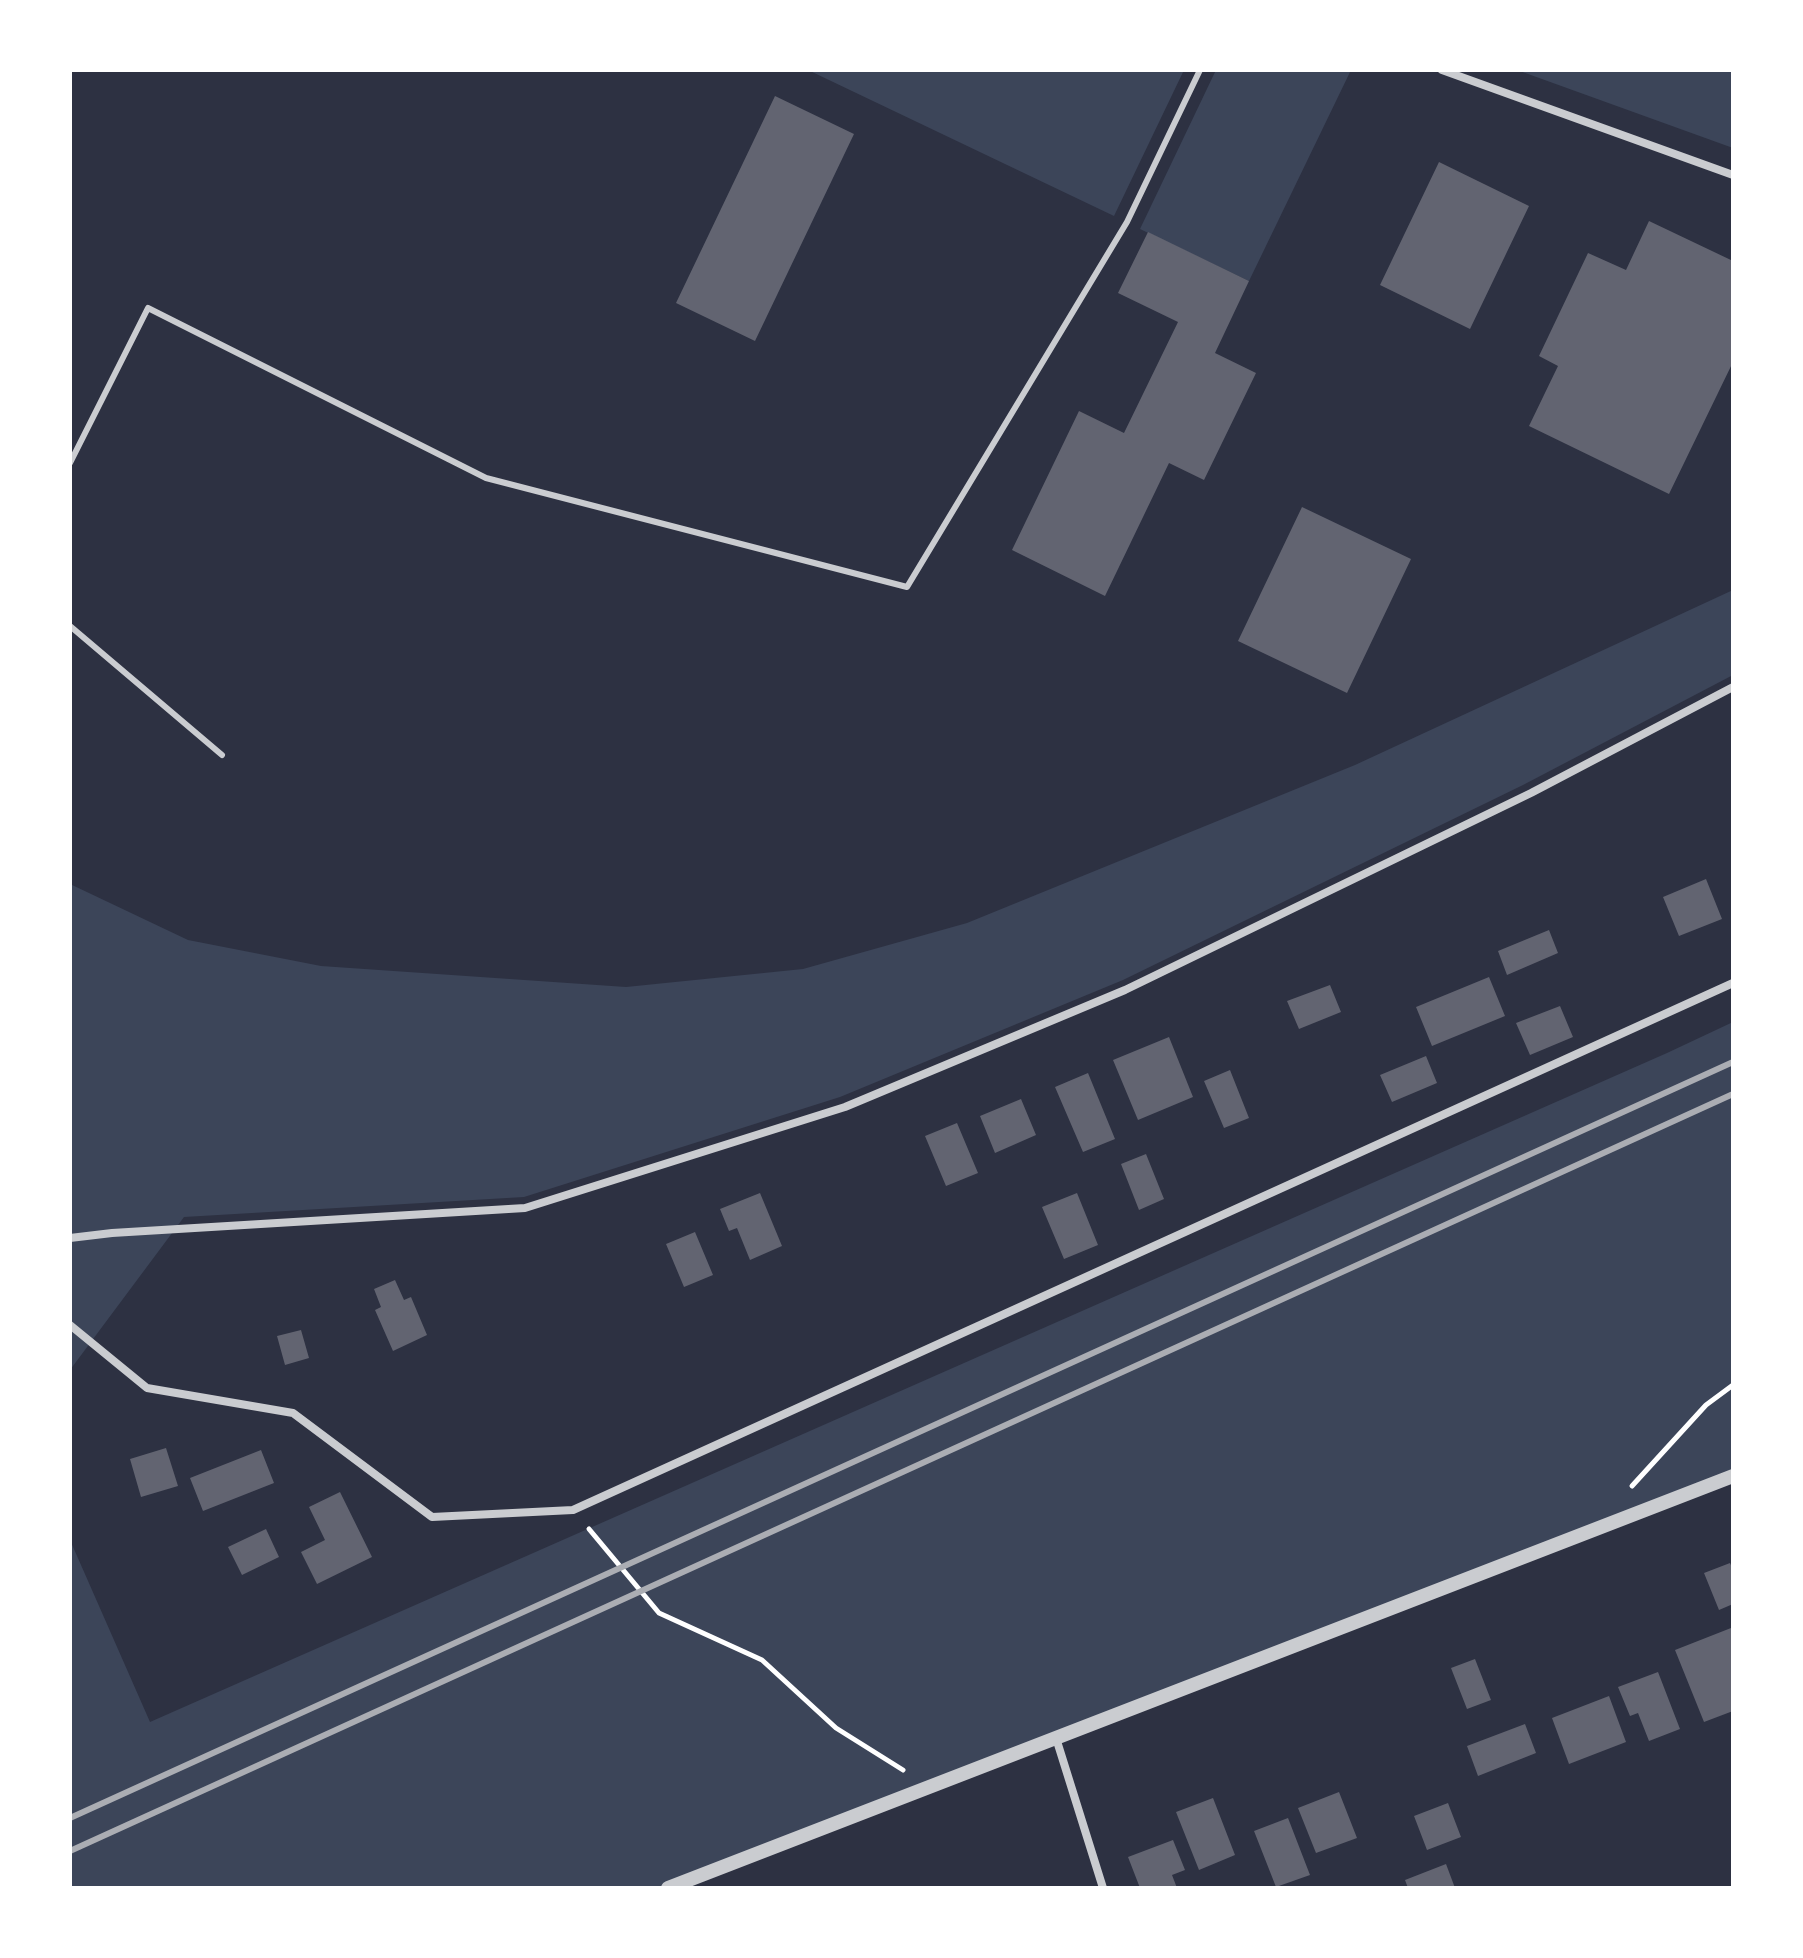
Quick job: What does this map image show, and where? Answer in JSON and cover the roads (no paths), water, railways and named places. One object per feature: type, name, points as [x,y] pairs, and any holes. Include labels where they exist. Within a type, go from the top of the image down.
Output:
[{"type":"street","points":[[1442,70],[1733,175]]},
{"type":"street","points":[[70,1238],[525,1208],[845,1107],[1125,990],[1531,793],[1733,687]]},
{"type":"street","points":[[70,1325],[147,1388],[293,1413],[432,1517],[573,1510],[1733,983]]},
{"type":"street","points":[[668,1888],[1733,1476]]},
{"type":"street","points":[[1056,1738],[1103,1888]]},
{"type":"lane","points":[[70,463],[148,308],[486,478],[907,587],[1127,222],[1200,70]]},
{"type":"lane","points":[[70,626],[222,755]]},
{"type":"railway","points":[[70,1818],[1733,1062]]},
{"type":"railway","points":[[70,1851],[1733,1094]]}]
